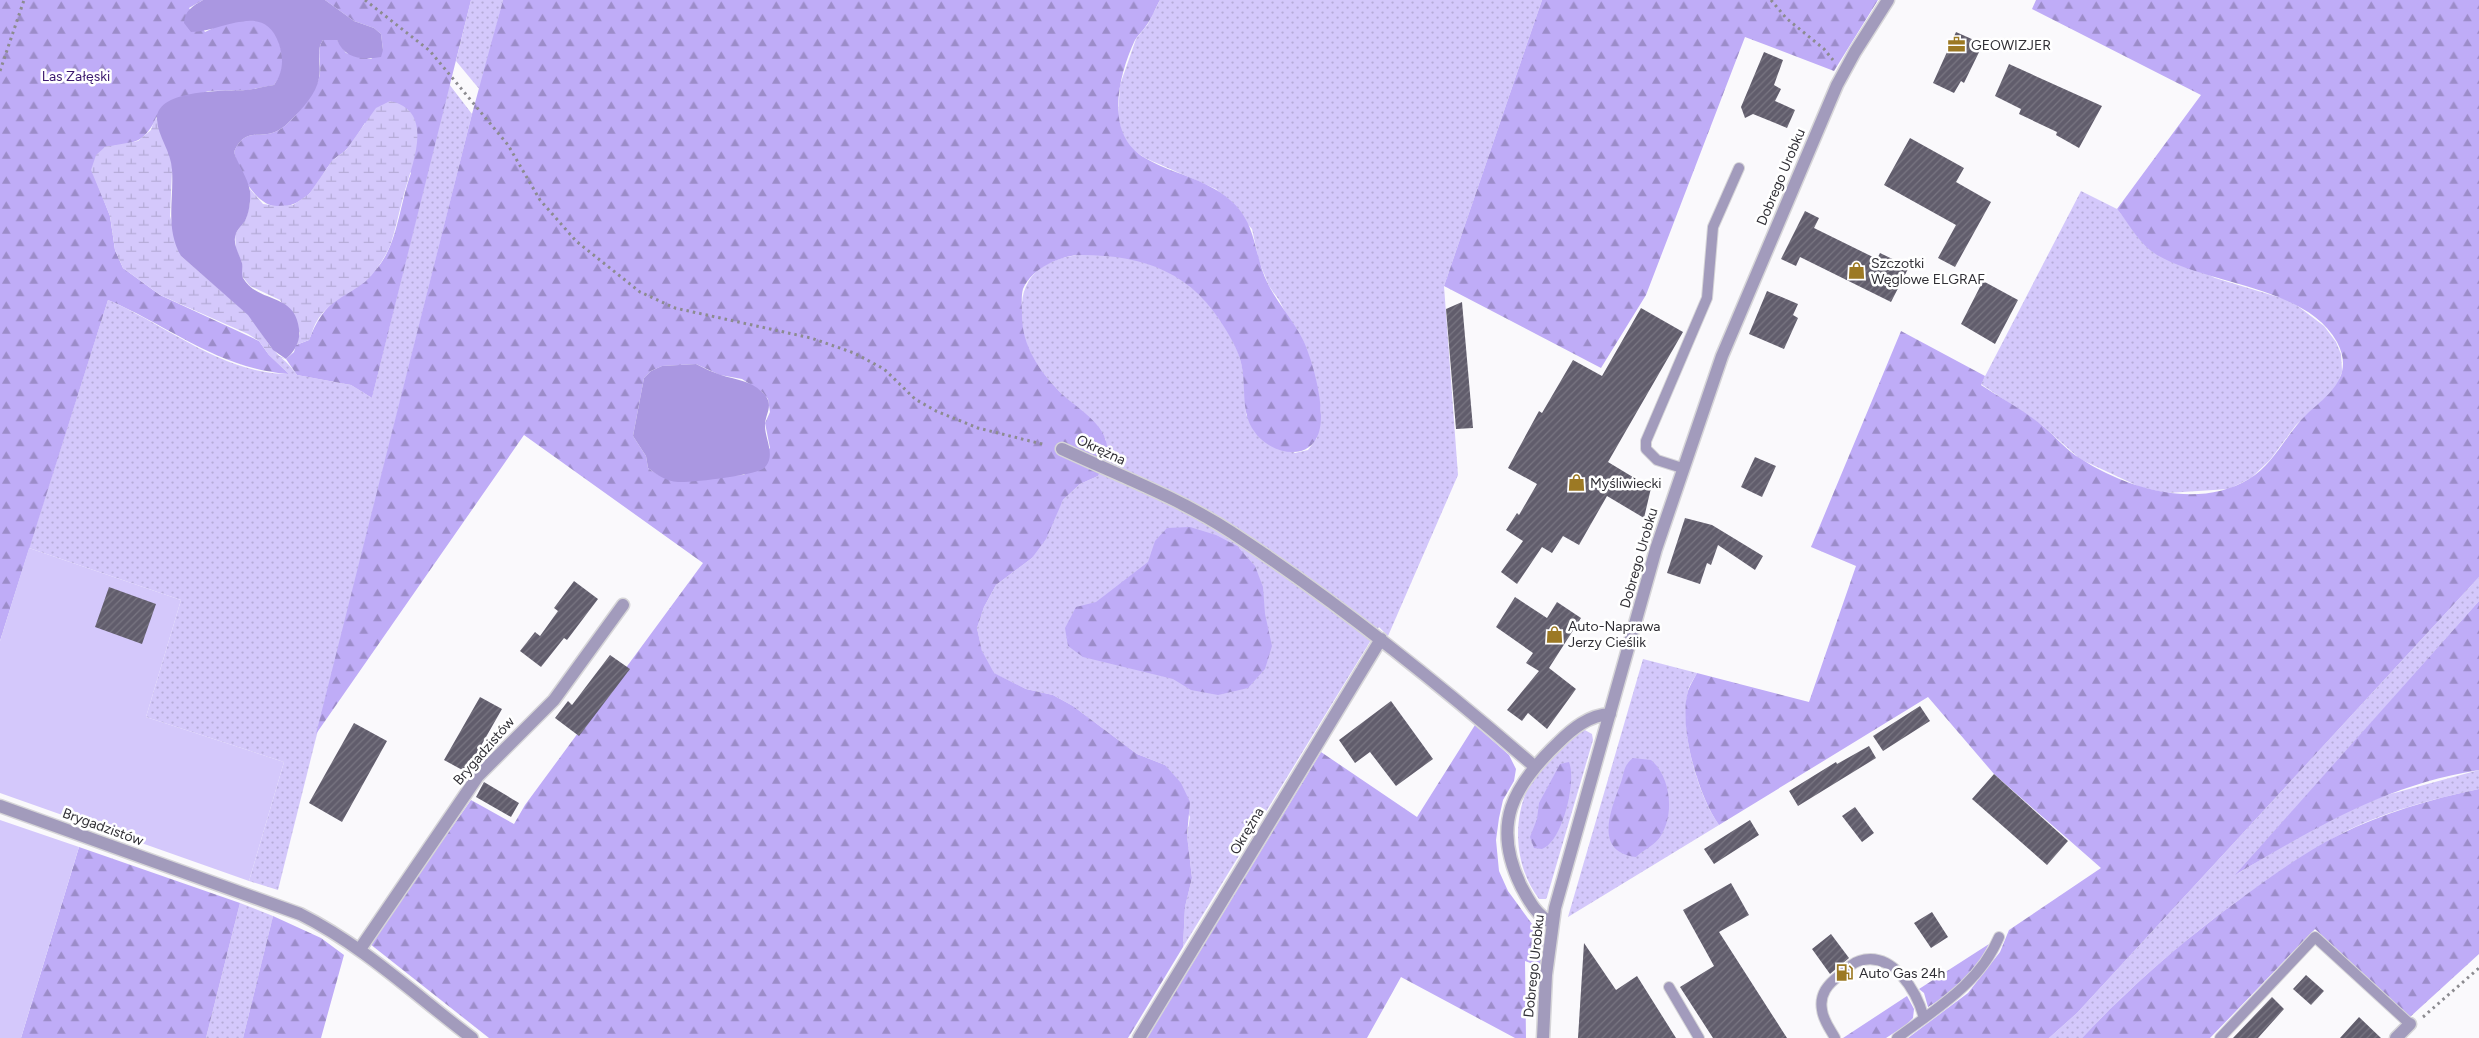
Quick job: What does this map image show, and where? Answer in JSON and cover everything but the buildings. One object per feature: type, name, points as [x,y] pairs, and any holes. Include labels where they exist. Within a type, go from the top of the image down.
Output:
[{"type":"street","name":"Dobrego Urobku","points":[[1543,1038],[1546,975],[1552,923],[1561,885],[1656,549],[1682,468],[1735,324],[1843,74],[1888,0]]},
{"type":"street","name":"Okrężna","points":[[1062,448],[1175,502],[1230,532],[1381,639],[1453,696],[1534,766]]},
{"type":"street","name":"Brygadzistów","points":[[360,949],[478,776],[554,700],[623,604]]},
{"type":"street","name":"Okrężna","points":[[1139,1038],[1381,639]]},
{"type":"street","points":[[1552,923],[1542,918],[1530,904],[1518,880],[1509,852],[1508,834],[1513,803],[1517,790],[1534,766],[1574,728],[1599,714],[1610,714]]},
{"type":"street","name":"Brygadzistów","points":[[0,806],[300,914],[329,929],[360,949],[472,1038]]},
{"type":"street","points":[[2396,1038],[2410,1024]]},
{"type":"lane","points":[[1682,468],[1657,460],[1646,449],[1646,441],[1705,304],[1709,284],[1709,252],[1713,227],[1739,168]]},
{"type":"lane","points":[[1897,1038],[1962,990],[1994,950],[1999,937]]},
{"type":"lane","points":[[2220,1038],[2315,937],[2410,1024]]},
{"type":"lane","points":[[1835,1038],[1822,1010],[1823,992],[1830,982],[1858,962],[1871,959],[1887,964],[1895,970],[1914,992],[1924,1018]]},
{"type":"lane","points":[[1669,987],[1699,1038]]},
{"type":"path","points":[[0,71],[24,0]]},
{"type":"path","points":[[365,0],[430,51],[508,145],[540,200],[576,241],[640,292],[676,308],[811,338],[854,354],[884,369],[915,399],[936,411],[978,428],[1062,448]]},
{"type":"path","points":[[1771,0],[1786,18],[1824,49],[1843,74]]},
{"type":"path","points":[[2410,1024],[2439,1005],[2479,968]]},
{"type":"green space","name":"Las Załęski","points":[[0,0],[203,0],[189,8],[205,32],[228,21],[247,17],[261,19],[274,31],[281,49],[282,67],[274,85],[248,90],[208,91],[161,108],[146,134],[135,142],[105,147],[92,170],[110,216],[115,250],[123,268],[160,295],[259,341],[269,355],[289,374],[239,364],[195,345],[108,300],[0,641]]},
{"type":"green space","points":[[325,0],[471,0],[372,398],[351,385],[297,375],[286,359],[294,352],[296,345],[309,340],[318,321],[334,301],[369,276],[379,266],[388,251],[396,229],[411,173],[365,123],[351,145],[335,158],[308,195],[294,204],[281,207],[270,205],[260,199],[252,190],[244,178],[234,152],[243,139],[249,136],[272,133],[281,129],[303,106],[319,78],[319,53],[323,40],[337,40],[346,53],[371,59],[383,50],[381,34],[374,28],[354,21]]},
{"type":"green space","points":[[471,0],[503,0],[480,90],[456,61]]},
{"type":"green space","points":[[503,0],[1160,0],[1148,23],[1135,40],[1124,70],[1118,104],[1119,120],[1124,135],[1132,148],[1145,158],[1210,186],[1230,200],[1246,219],[1268,284],[1307,349],[1320,398],[1321,422],[1314,442],[1298,452],[1278,449],[1260,439],[1247,417],[1241,363],[1229,335],[1213,310],[1198,294],[1183,281],[1165,271],[1147,264],[1105,256],[1082,255],[1065,257],[1040,269],[1023,289],[1022,324],[1032,355],[1044,374],[1059,391],[1098,426],[1107,444],[1107,457],[1098,476],[1080,484],[1063,500],[1046,539],[1032,558],[996,585],[984,607],[977,628],[982,651],[994,673],[1026,689],[1053,695],[1073,706],[1137,754],[1165,765],[1181,783],[1190,802],[1187,835],[1192,878],[1185,907],[1183,947],[1128,1038],[489,1038],[370,944],[471,800],[514,824],[525,805],[703,563],[524,435],[316,734],[472,114]],"holes":[[[696,364],[720,375],[742,379],[762,392],[768,399],[770,412],[765,423],[770,448],[744,475],[682,480],[670,479],[648,468],[646,456],[633,436],[644,378],[651,371],[662,366]]]},
{"type":"green space","points":[[1160,0],[1542,0],[1444,286],[1458,475],[1388,636],[1379,627],[1183,947],[1185,907],[1192,878],[1187,835],[1190,817],[1165,765],[1137,754],[1073,706],[1053,695],[1026,689],[993,673],[982,652],[977,628],[984,607],[996,585],[1032,558],[1063,500],[1080,484],[1098,476],[1106,440],[1090,420],[1048,378],[1033,358],[1026,343],[1021,328],[1022,304],[1028,283],[1041,268],[1059,259],[1081,255],[1104,255],[1149,263],[1179,278],[1209,305],[1226,327],[1232,339],[1242,367],[1246,415],[1295,453],[1308,450],[1317,438],[1321,411],[1311,363],[1279,300],[1269,286],[1259,261],[1252,229],[1216,189],[1145,158],[1129,147],[1122,134],[1118,116],[1120,85],[1136,39],[1148,24]]},
{"type":"green space","points":[[1542,0],[1878,0],[1834,71],[1745,37],[1646,295],[1601,368],[1444,286]]},
{"type":"green space","points":[[2036,0],[2479,0],[2479,577],[2077,1013],[2049,1038],[1908,1038],[1968,993],[2000,952],[2009,930],[2101,868],[1994,774],[1928,697],[1719,825],[1711,812],[1697,779],[1688,741],[1686,722],[1688,691],[1697,673],[1809,702],[1856,566],[1811,547],[1901,331],[1985,376],[1981,385],[2029,416],[2071,452],[2100,470],[2141,487],[2186,494],[2208,493],[2229,488],[2258,473],[2307,414],[2331,391],[2337,383],[2343,365],[2342,354],[2337,342],[2322,323],[2303,309],[2255,289],[2178,265],[2157,255],[2140,240],[2117,209],[2201,95],[2032,9]]},
{"type":"green space","points":[[449,84],[472,114],[278,890],[249,881],[284,762],[146,717],[181,600],[29,548],[108,300],[218,357],[264,372],[289,374],[269,355],[151,130],[156,117],[158,127],[258,328],[269,345],[297,375],[351,385],[372,398]]},
{"type":"green space","points":[[390,101],[404,107],[413,116],[417,127],[417,140],[412,168],[390,246],[369,278],[327,309],[316,323],[309,340],[296,345],[300,333],[280,300],[250,286],[242,276],[242,263],[236,249],[235,234],[246,219],[250,203],[250,189],[263,204],[277,206],[293,205],[309,194],[332,161],[346,150],[376,108]]},
{"type":"green space","points":[[156,117],[162,138],[170,153],[172,171],[170,216],[181,256],[249,315],[269,345],[279,356],[286,359],[269,355],[259,341],[248,334],[160,295],[123,268],[115,250],[110,216],[91,170],[96,155],[105,147],[138,141],[151,130]]},
{"type":"green space","points":[[2081,191],[2117,209],[2143,242],[2215,278],[2291,301],[2324,326],[2336,342],[2341,354],[2342,371],[2337,387],[2296,425],[2270,460],[2251,478],[2229,489],[2167,493],[2140,487],[2080,459],[2043,426],[1981,384]]},
{"type":"green space","points":[[1190,527],[1216,535],[1237,546],[1255,566],[1263,587],[1265,614],[1272,646],[1265,669],[1248,688],[1218,695],[1191,690],[1173,679],[1083,657],[1068,646],[1065,628],[1076,607],[1096,602],[1148,562],[1155,541],[1167,528]]},
{"type":"green space","points":[[29,548],[181,600],[146,717],[284,762],[249,881],[0,793],[0,641]]},
{"type":"green space","points":[[2479,577],[2479,601],[2237,874],[2298,837],[2358,806],[2387,795],[2479,770],[2479,789],[2443,797],[2390,813],[2355,827],[2328,841],[2265,882],[2209,922],[2156,966],[2082,1038],[2049,1038],[2077,1013]]},
{"type":"green space","points":[[2479,601],[2479,770],[2412,786],[2382,797],[2323,825],[2235,875]]},
{"type":"green space","points":[[1643,659],[1697,673],[1690,684],[1686,706],[1688,741],[1697,779],[1711,812],[1719,825],[1568,917]]},
{"type":"green space","points":[[1475,725],[1509,755],[1516,769],[1514,781],[1503,800],[1496,840],[1499,871],[1508,891],[1543,939],[1541,967],[1525,961],[1526,1038],[1515,1038],[1401,977],[1367,1038],[1147,1038],[1321,752],[1417,817]]},
{"type":"green space","points":[[1583,729],[1592,734],[1593,740],[1547,897],[1546,899],[1539,899],[1524,872],[1520,857],[1518,825],[1525,794],[1541,767],[1577,732]]},
{"type":"green space","points":[[1633,758],[1651,760],[1658,767],[1667,786],[1669,797],[1668,818],[1665,828],[1655,843],[1636,857],[1623,854],[1614,847],[1610,839],[1609,829],[1612,807],[1624,770]]},
{"type":"green space","points":[[1569,762],[1571,783],[1566,810],[1561,824],[1556,836],[1549,844],[1542,849],[1534,848],[1530,837],[1537,819],[1539,803],[1560,764]]},
{"type":"green space","points":[[2479,789],[2479,954],[2410,1017],[2315,929],[2210,1038],[2082,1038],[2121,998],[2182,945],[2247,894],[2303,855],[2339,835],[2390,813],[2443,797]]},
{"type":"green space","points":[[0,820],[79,847],[21,1038],[0,1038]]},
{"type":"green space","points":[[79,847],[240,903],[206,1038],[21,1038]]},
{"type":"green space","points":[[240,903],[273,916],[243,1038],[206,1038]]},
{"type":"green space","points":[[273,916],[321,938],[344,955],[321,1038],[243,1038]]},
{"type":"green space","points":[[1989,944],[1976,968],[1951,993],[1928,1007],[1924,993],[1919,989]]},
{"type":"green space","points":[[1907,996],[1914,1009],[1913,1018],[1906,1025],[1886,1038],[1843,1038]]},
{"type":"shaded area","points":[[203,0],[325,0],[354,21],[374,28],[381,34],[383,50],[381,57],[374,58],[361,58],[349,55],[337,40],[323,40],[319,49],[320,73],[317,84],[304,106],[281,129],[272,133],[249,136],[243,139],[234,152],[250,191],[248,214],[235,237],[235,245],[242,263],[242,276],[258,292],[283,303],[291,309],[296,317],[299,338],[294,350],[286,359],[273,350],[248,315],[181,256],[173,235],[171,214],[172,170],[158,126],[157,120],[160,110],[168,102],[194,93],[247,90],[274,85],[282,66],[279,44],[272,31],[263,24],[253,21],[241,22],[191,32],[184,23],[186,15],[193,6]]},
{"type":"shaded area","points":[[696,364],[718,374],[748,383],[766,396],[769,408],[765,429],[770,458],[764,468],[737,476],[678,482],[662,477],[648,468],[646,456],[633,436],[644,378],[651,371],[662,366]]},
{"type":"place","name":"GEOWIZJER","points":[[1957,45]]},
{"type":"place","name":"Szczotki Węglowe ELGRAF","points":[[1857,271]]},
{"type":"place","name":"Myśliwiecki","points":[[1576,483]]},
{"type":"place","name":"Auto-Naprawa Jerzy Cieślik","points":[[1554,634]]},
{"type":"place","name":"Auto Gas 24h","points":[[1845,973]]}]
